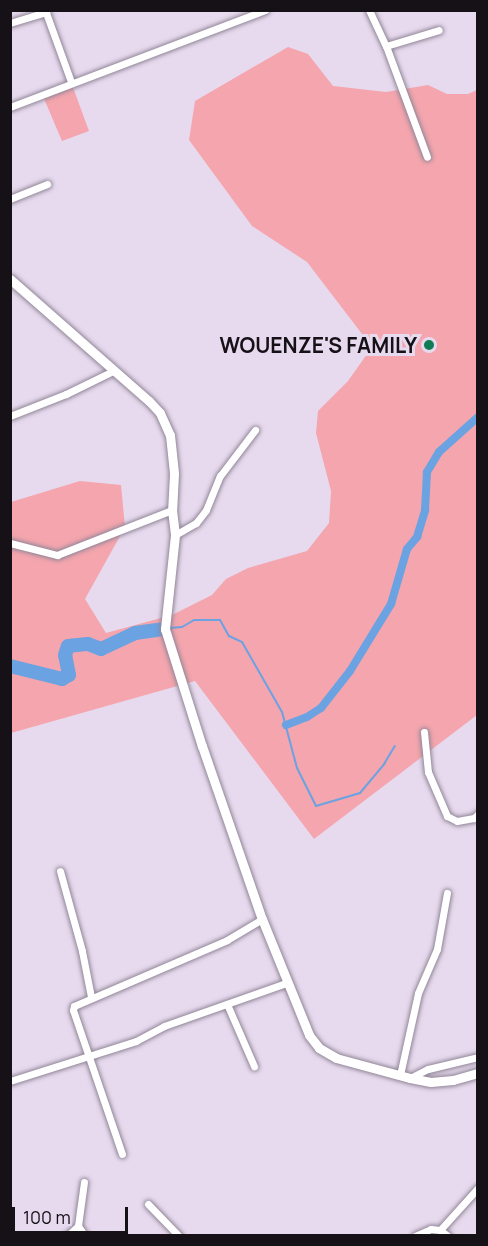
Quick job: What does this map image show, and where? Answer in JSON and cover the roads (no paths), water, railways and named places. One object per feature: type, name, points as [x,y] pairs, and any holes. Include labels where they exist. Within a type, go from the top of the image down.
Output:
[{"type":"main road","points":[[10,279],[112,371],[149,401],[160,413],[170,435],[174,474],[172,510],[175,536],[165,629],[202,746],[262,919],[309,1035],[319,1048],[336,1058],[410,1078],[431,1082],[453,1080],[477,1072]]},
{"type":"street","points":[[10,107],[265,10]]},
{"type":"street","points":[[369,10],[386,46],[427,158]]},
{"type":"street","points":[[10,23],[45,11],[71,82]]},
{"type":"street","points":[[386,46],[439,30]]},
{"type":"street","points":[[10,199],[47,184]]},
{"type":"street","points":[[10,416],[66,394],[112,371]]},
{"type":"street","points":[[175,536],[196,523],[206,510],[220,476],[255,430]]},
{"type":"street","points":[[10,543],[57,555],[172,510]]},
{"type":"street","points":[[424,732],[428,772],[447,816],[457,821],[474,818],[477,814]]},
{"type":"street","points":[[60,871],[82,951],[91,997]]},
{"type":"street","points":[[400,1075],[418,993],[437,949],[447,893]]},
{"type":"street","points":[[122,1154],[73,1010],[77,1003],[186,959],[227,940],[262,919]]},
{"type":"street","points":[[10,1081],[136,1041],[165,1026],[286,983]]},
{"type":"street","points":[[227,1004],[254,1066]]},
{"type":"street","points":[[410,1078],[428,1069],[477,1057]]},
{"type":"street","points":[[67,1236],[78,1226],[84,1182]]},
{"type":"street","points":[[440,1230],[477,1188]]},
{"type":"street","points":[[148,1204],[178,1236]]},
{"type":"street","points":[[78,1226],[85,1236]]},
{"type":"street","points":[[415,1236],[431,1229],[440,1230],[448,1236]]},
{"type":"waterway","points":[[286,725],[307,717],[321,708],[350,671],[391,604],[407,549],[417,537],[425,510],[427,472],[439,452],[478,417]]},
{"type":"waterway","points":[[169,628],[182,627],[194,620],[220,620],[229,636],[242,642],[282,712],[297,768],[316,806],[360,793],[384,764],[395,746]]},
{"type":"waterway","points":[[10,666],[62,679],[69,675],[65,655],[68,646],[88,644],[101,649],[135,633],[165,629]]},
{"type":"place","name":"WOUENZE'S FAMILY","points":[[429,345]]}]
